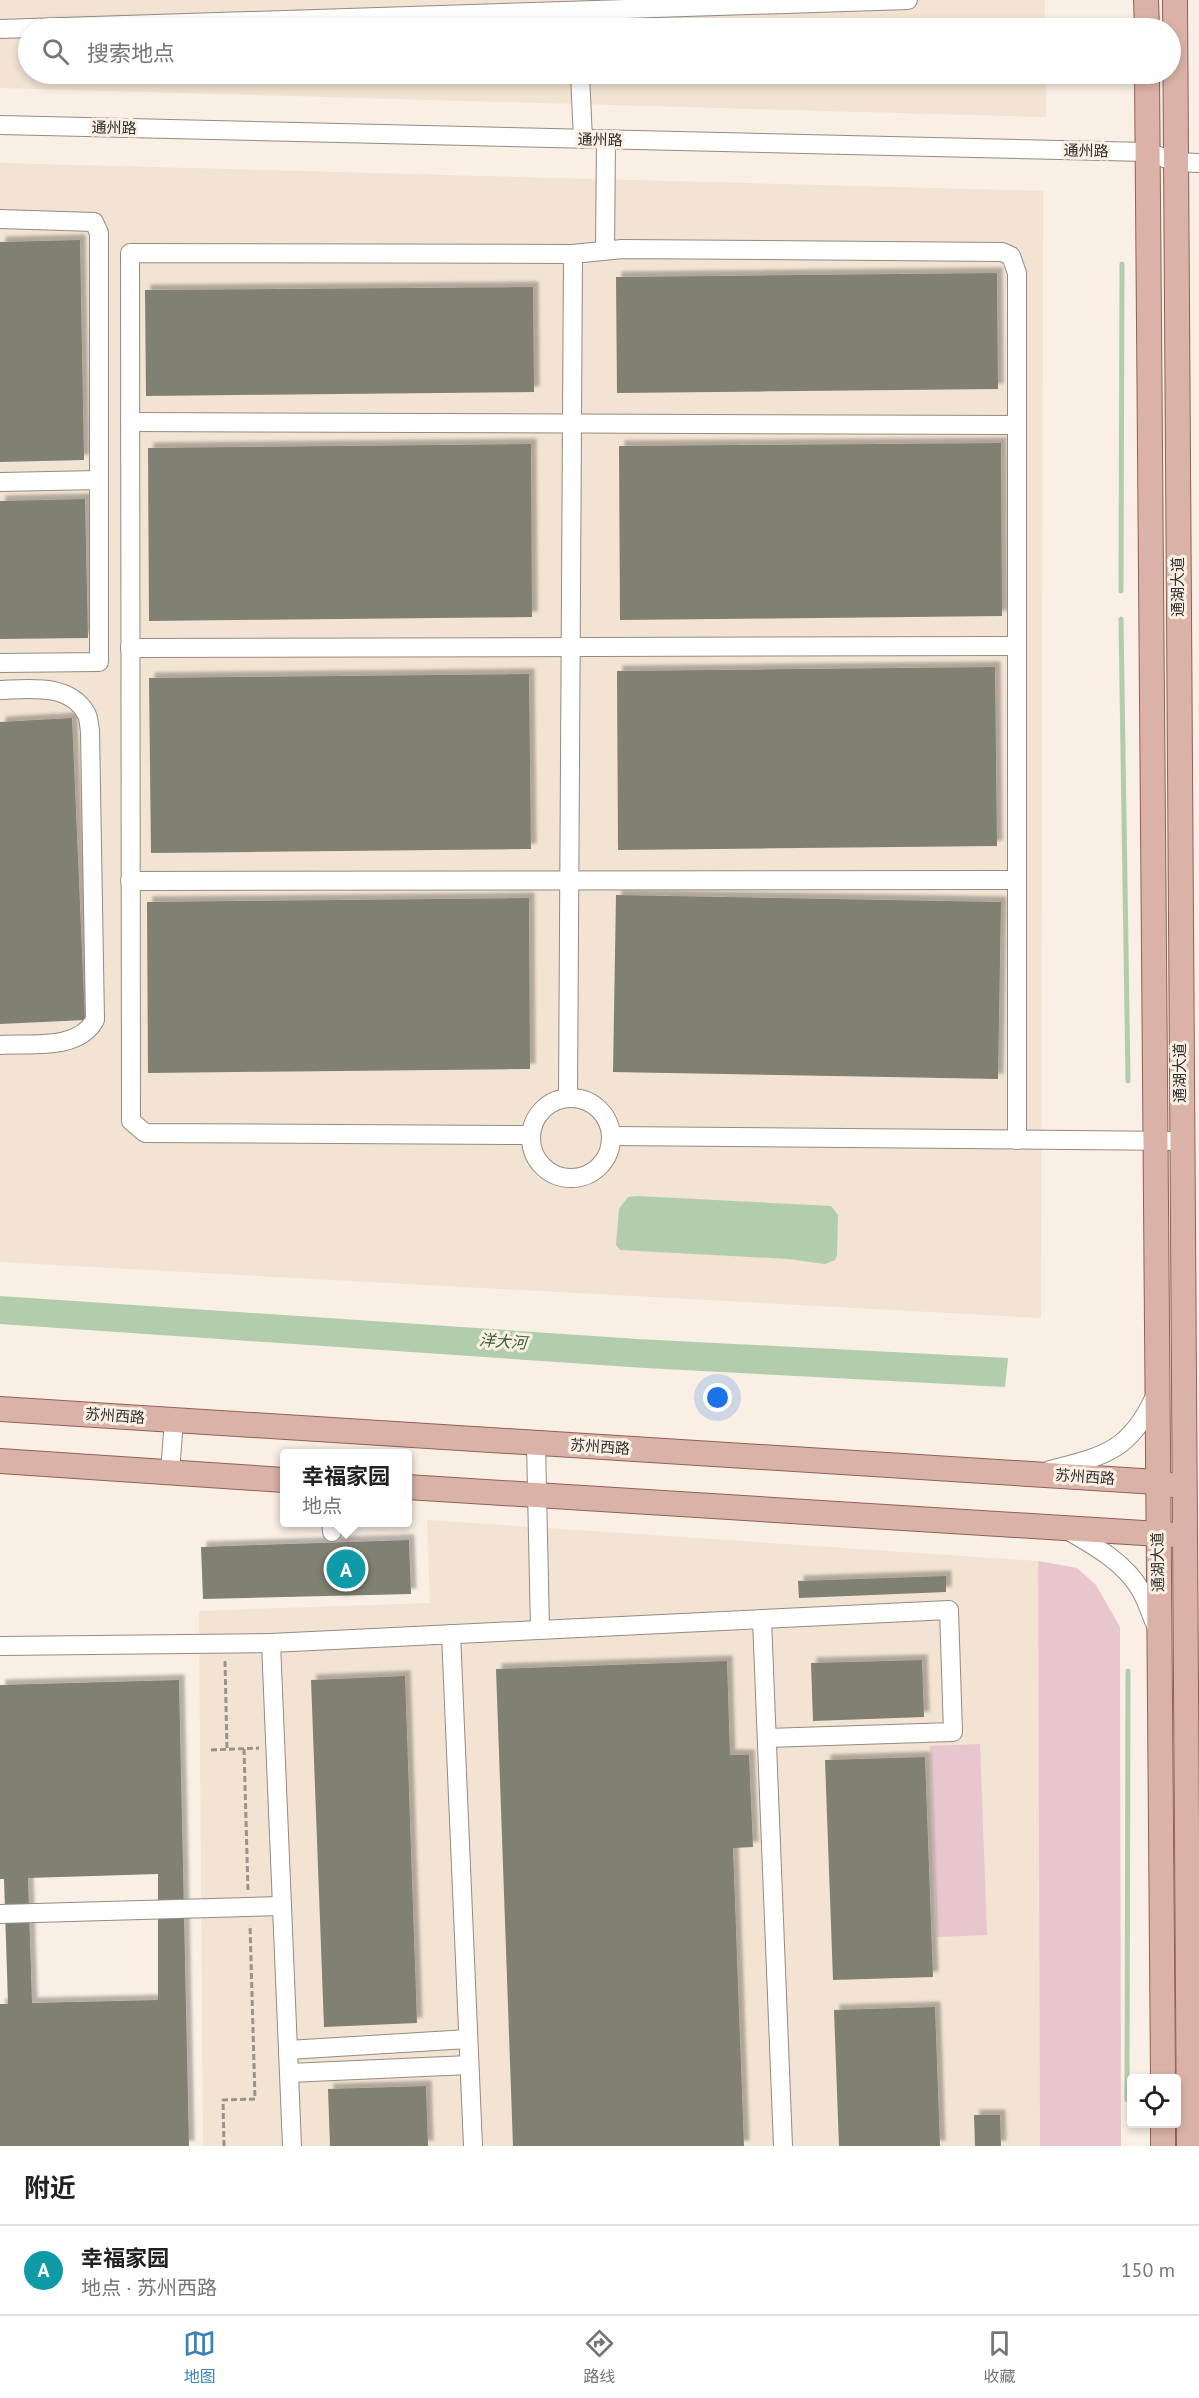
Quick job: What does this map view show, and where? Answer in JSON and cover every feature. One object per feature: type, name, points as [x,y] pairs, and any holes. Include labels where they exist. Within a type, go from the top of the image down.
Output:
[{"type":"main road","points":[[1146,0],[1147,18]]},
{"type":"main road","name":"通湖大道","points":[[1175,0],[1176,18]]},
{"type":"main road","name":"通湖大道","points":[[1181,81],[1187,162],[1180,1141],[1183,1374],[1192,1490],[1194,2065],[1189,2146]]},
{"type":"main road","name":"通湖大道","points":[[1147,84],[1155,1396],[1163,2074]]},
{"type":"main road","name":"苏州西路","points":[[0,1409],[1157,1482],[1192,1490]]},
{"type":"main road","points":[[0,1461],[280,1480]]},
{"type":"main road","points":[[412,1487],[1192,1536]]},
{"type":"main road","points":[[1163,2128],[1163,2146]]},
{"type":"street","points":[[385,18],[908,0]]},
{"type":"street","points":[[0,28],[18,28]]},
{"type":"street","points":[[580,84],[583,139]]},
{"type":"street","name":"通州路","points":[[0,125],[1147,152],[1187,162]]},
{"type":"street","points":[[606,140],[606,250]]},
{"type":"street","points":[[0,219],[94,222],[99,233],[99,662],[0,663]]},
{"type":"street","points":[[531,1135],[145,1133],[131,1120],[130,253],[573,254],[606,250],[1002,252],[1011,256],[1017,273],[1017,1140]]},
{"type":"street","points":[[568,1098],[573,254]]},
{"type":"street","points":[[130,422],[1017,424]]},
{"type":"street","points":[[0,482],[99,480]]},
{"type":"street","points":[[130,648],[1017,646]]},
{"type":"street","points":[[0,690],[42,688],[67,694],[86,713],[90,731],[95,1020],[88,1032],[74,1041],[0,1045]]},
{"type":"street","points":[[130,881],[1017,880]]},
{"type":"street","points":[[568,1098],[587,1101],[603,1113],[611,1136],[609,1150],[603,1162],[593,1171],[581,1177],[567,1178],[543,1167],[535,1156],[531,1135],[536,1117],[544,1107],[568,1098]]},
{"type":"street","points":[[611,1136],[1180,1141]]},
{"type":"street","points":[[1183,1374],[1199,1399]]},
{"type":"street","points":[[1036,1474],[1090,1460],[1113,1449],[1143,1423],[1155,1396]]},
{"type":"street","points":[[170,1472],[174,1420]]},
{"type":"street","points":[[536,1443],[540,1629]]},
{"type":"street","points":[[1062,1528],[1098,1548],[1127,1573],[1140,1588],[1159,1633]]},
{"type":"street","points":[[0,1646],[272,1643],[949,1610],[953,1732],[766,1738]]},
{"type":"street","points":[[762,1619],[783,2146]]},
{"type":"street","points":[[451,1634],[473,2146]]},
{"type":"street","points":[[272,1643],[292,2146]]},
{"type":"street","points":[[0,1914],[282,1906]]},
{"type":"street","points":[[288,2050],[468,2039]]},
{"type":"street","points":[[289,2073],[469,2065]]},
{"type":"path","points":[[224,1644],[226,1749]]},
{"type":"path","points":[[212,1750],[276,1747]]},
{"type":"path","points":[[224,2146],[223,2100],[255,2099],[244,1749]]},
{"type":"shaded area","points":[[0,0],[1045,0],[1045,18],[18,18],[18,84],[1046,84],[1046,117],[0,88]]},
{"type":"shaded area","points":[[0,163],[1043,191],[1041,1318],[0,1262]]},
{"type":"shaded area","points":[[427,1520],[1038,1561],[1040,2146],[203,2146],[199,1611],[430,1603]]},
{"type":"shaded area","points":[[1038,1561],[1077,1568],[1096,1585],[1120,1627],[1121,2146],[1040,2146]]},
{"type":"shaded area","points":[[980,1744],[987,1935],[937,1937],[930,1746]]},
{"type":"water","points":[[628,1197],[831,1206],[838,1215],[837,1255],[835,1260],[825,1264],[788,1259],[620,1250],[616,1245],[619,1209]]},
{"type":"water","name":"洋大河","points":[[0,1296],[638,1339],[1008,1358],[1005,1387],[645,1368],[0,1324]]},
{"type":"building","points":[[80,240],[84,460],[0,462],[0,242]]},
{"type":"building","points":[[997,273],[998,389],[617,393],[616,277]]},
{"type":"building","points":[[533,287],[534,392],[146,396],[145,290]]},
{"type":"building","points":[[1001,443],[1002,616],[620,620],[619,446]]},
{"type":"building","points":[[531,444],[532,617],[149,621],[148,448]]},
{"type":"building","points":[[85,499],[88,638],[0,639],[0,501]]},
{"type":"building","points":[[995,667],[997,846],[618,850],[617,671]]},
{"type":"building","points":[[529,674],[531,849],[151,853],[149,678]]},
{"type":"building","points":[[72,718],[85,1020],[0,1024],[0,722]]},
{"type":"building","points":[[616,895],[1001,902],[998,1079],[613,1072]]},
{"type":"building","points":[[529,898],[530,1069],[148,1073],[147,902]]},
{"type":"building","points":[[409,1540],[411,1594],[203,1599],[201,1547]]},
{"type":"building","points":[[946,1576],[946,1592],[799,1598],[798,1581]]},
{"type":"building","points":[[922,1660],[924,1717],[813,1721],[811,1663]]},
{"type":"building","points":[[727,1661],[730,1755],[749,1755],[753,1847],[733,1848],[744,2146],[513,2146],[496,1669]]},
{"type":"building","points":[[405,1676],[417,2023],[324,2027],[311,1680]]},
{"type":"building","points":[[179,1680],[189,2146],[0,2146],[0,2004],[8,2004],[4,1879],[0,1879],[0,1685]],"holes":[[[158,1874],[158,2000],[32,2003],[28,1878]]]},
{"type":"building","points":[[925,1757],[933,1977],[833,1980],[825,1760]]},
{"type":"building","points":[[935,2007],[940,2146],[839,2146],[834,2010]]},
{"type":"building","points":[[426,2086],[428,2146],[330,2146],[328,2089]]},
{"type":"building","points":[[974,2115],[1000,2115],[1001,2146],[975,2146]]},
{"type":"waterway","points":[[1121,591],[1122,264]]},
{"type":"waterway","points":[[1121,619],[1128,1081]]},
{"type":"waterway","points":[[1127,2074],[1128,1671]]},
{"type":"place","name":"幸福家园","points":[[346,1569]]}]
